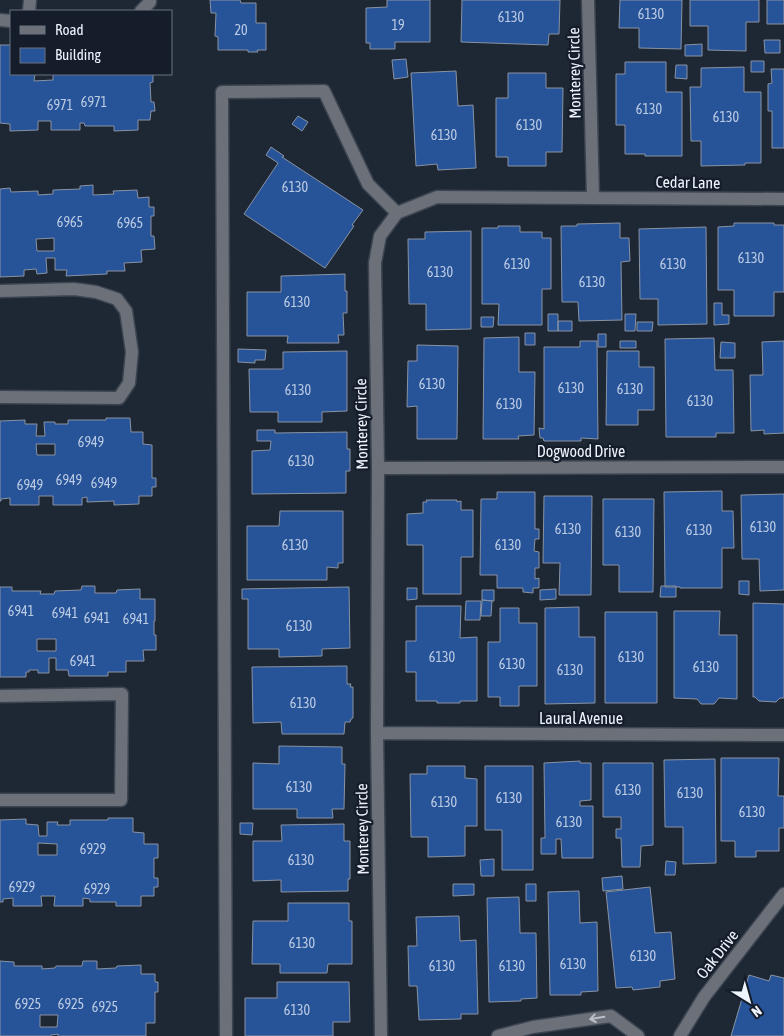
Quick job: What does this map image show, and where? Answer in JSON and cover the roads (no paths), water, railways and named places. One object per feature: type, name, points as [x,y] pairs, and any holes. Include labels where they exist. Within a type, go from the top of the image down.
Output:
[{"type":"street","points":[[142,10],[150,0]]},
{"type":"street","name":"Monterey Circle","points":[[588,0],[593,197]]},
{"type":"street","points":[[226,1036],[222,92],[324,91],[368,184],[397,213],[437,197],[593,197]]},
{"type":"street","name":"Cedar Lane","points":[[593,197],[784,199]]},
{"type":"street","name":"Monterey Circle","points":[[381,1036],[377,733],[378,468],[375,263],[380,236],[397,213]]},
{"type":"street","points":[[0,291],[74,289],[96,292],[117,299],[126,312],[132,352],[129,383],[119,398],[0,397]]},
{"type":"street","name":"Dogwood Drive","points":[[378,468],[784,467]]},
{"type":"street","points":[[0,696],[122,694],[121,800],[0,800]]},
{"type":"street","name":"Laural Avenue","points":[[377,733],[784,736]]},
{"type":"street","name":"Oak Drive","points":[[680,1036],[704,997],[784,894]]},
{"type":"street","points":[[498,1036],[533,1027],[611,1016],[638,1036]]}]
